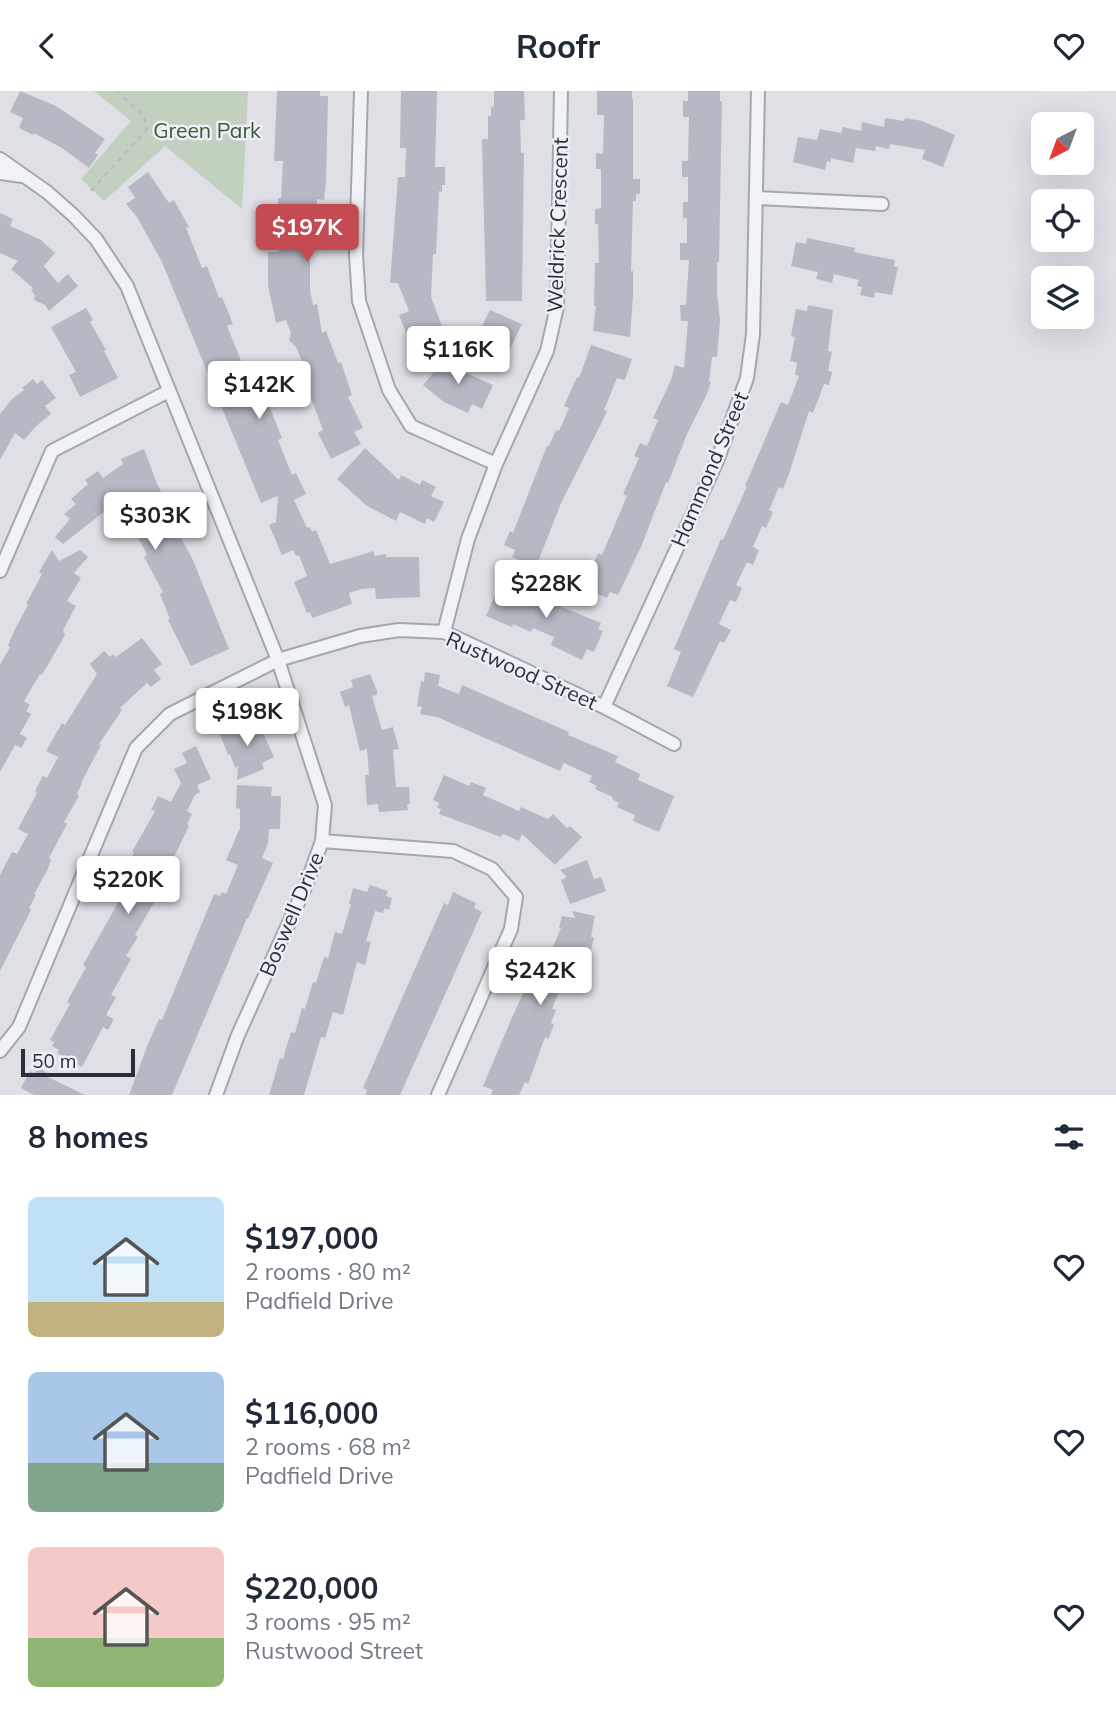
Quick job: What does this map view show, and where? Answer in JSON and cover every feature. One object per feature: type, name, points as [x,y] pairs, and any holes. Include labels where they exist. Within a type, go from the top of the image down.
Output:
[{"type":"street","points":[[361,91],[356,255],[359,301],[389,390],[411,426],[496,464]]},
{"type":"street","name":"Weldrick Crescent","points":[[444,632],[468,539],[496,464],[547,351],[557,307],[561,91]]},
{"type":"street","name":"Hammond Street","points":[[604,707],[717,461],[747,378],[753,334],[758,91]]},
{"type":"street","name":"Boswell Drive","points":[[0,159],[47,192],[96,239],[127,286],[278,660],[325,806],[322,841],[307,883],[238,1035],[216,1095]]},
{"type":"street","name":"Boswell Drive","points":[[0,173],[22,176]]},
{"type":"street","points":[[757,198],[883,204]]},
{"type":"street","points":[[0,571],[52,451],[169,391]]},
{"type":"street","name":"Rustwood Street","points":[[0,1051],[19,1027],[136,748],[170,714],[278,660],[360,636],[399,630],[444,632],[604,707],[674,744]]},
{"type":"street","points":[[322,841],[453,852],[492,869],[516,897],[511,929],[438,1095]]},
{"type":"path","points":[[91,191],[147,129],[144,116],[117,91]]},
{"type":"green space","name":"Green Park","points":[[94,91],[248,91],[242,209],[165,146],[104,201],[81,179],[131,121]]},
{"type":"building","points":[[20,91],[56,106],[105,139],[89,168],[62,148],[19,128],[23,118],[10,112]]},
{"type":"building","points":[[277,91],[320,91],[320,96],[328,96],[326,180],[324,200],[317,199],[315,246],[310,245],[310,290],[313,305],[317,304],[322,333],[326,331],[338,363],[341,362],[352,395],[348,397],[363,428],[354,432],[361,444],[331,459],[318,433],[323,430],[308,390],[306,391],[301,377],[296,379],[290,366],[302,361],[296,347],[289,340],[291,333],[286,320],[276,323],[268,285],[268,252],[279,252],[281,212],[278,212],[278,198],[281,198],[283,161],[274,161]]},
{"type":"building","points":[[401,91],[437,91],[435,167],[445,167],[445,185],[442,185],[442,192],[439,191],[431,297],[449,345],[425,354],[421,344],[412,348],[399,315],[409,311],[398,283],[390,283],[398,177],[405,177],[406,148],[400,148]]},
{"type":"building","points":[[494,91],[524,91],[525,120],[520,120],[521,153],[524,153],[522,301],[486,301],[482,139],[488,139],[488,116],[491,116],[491,107],[494,106]]},
{"type":"building","points":[[597,91],[632,91],[633,179],[640,179],[640,194],[636,194],[636,201],[633,201],[630,337],[593,331],[596,306],[595,263],[599,263],[595,209],[601,208],[601,169],[596,169],[596,153],[603,154],[604,115],[597,115]]},
{"type":"building","points":[[688,91],[720,91],[722,101],[717,262],[720,320],[717,357],[712,357],[711,382],[707,394],[687,434],[668,483],[666,482],[641,547],[618,595],[610,592],[607,598],[587,589],[595,572],[591,570],[598,553],[602,555],[627,496],[623,494],[639,458],[634,456],[640,443],[647,446],[658,420],[653,418],[675,365],[684,368],[688,321],[681,321],[680,305],[686,305],[689,260],[680,260],[680,243],[687,243],[687,218],[683,218],[683,202],[688,202],[688,177],[682,177],[682,161],[688,161],[689,117],[683,117],[683,101],[688,101]]},
{"type":"building","points":[[885,118],[922,121],[955,135],[943,167],[922,159],[925,150],[890,144],[889,149],[876,146],[875,151],[856,148],[853,163],[831,158],[831,162],[827,161],[825,170],[793,162],[798,137],[817,140],[820,129],[841,133],[843,127],[861,131],[862,122],[884,127]]},
{"type":"building","points":[[148,172],[169,203],[174,200],[189,227],[186,228],[202,268],[207,266],[219,298],[222,297],[233,324],[227,326],[242,363],[246,361],[258,389],[262,388],[282,438],[278,440],[292,475],[296,473],[306,494],[294,500],[307,528],[310,527],[312,532],[316,530],[330,564],[374,551],[374,556],[386,554],[386,557],[419,557],[420,597],[376,599],[375,588],[361,589],[349,593],[352,604],[312,618],[310,612],[307,613],[294,582],[307,576],[299,555],[296,556],[293,550],[282,555],[269,525],[276,522],[278,496],[261,503],[162,262],[137,217],[126,204],[135,198],[128,187]]},
{"type":"building","points":[[0,213],[13,219],[10,226],[41,240],[55,253],[44,266],[58,283],[68,274],[78,286],[49,311],[45,305],[34,300],[35,295],[31,290],[33,288],[11,269],[18,261],[0,253]]},
{"type":"building","points":[[807,238],[855,248],[854,252],[895,260],[894,267],[898,267],[892,295],[875,292],[874,298],[860,295],[862,287],[857,286],[859,280],[834,274],[832,283],[816,279],[818,272],[791,266],[796,242],[806,244]]},
{"type":"building","points":[[808,305],[833,310],[828,351],[832,352],[828,371],[832,372],[829,385],[824,384],[813,413],[809,411],[783,489],[779,487],[769,510],[773,512],[766,528],[762,526],[753,547],[759,550],[753,565],[747,562],[736,585],[742,588],[736,602],[730,600],[719,624],[731,630],[724,643],[720,641],[693,697],[667,686],[681,652],[674,649],[747,486],[781,402],[788,405],[799,376],[795,375],[797,363],[790,361],[795,337],[791,336],[796,309],[807,311]]},
{"type":"building","points":[[86,308],[93,320],[90,322],[118,378],[80,397],[69,375],[76,372],[51,327]]},
{"type":"building","points":[[490,310],[522,324],[510,349],[481,336],[484,330],[481,328]]},
{"type":"building","points":[[591,345],[632,359],[625,380],[617,378],[604,410],[607,411],[561,503],[536,567],[512,557],[515,550],[504,545],[510,531],[513,533],[547,446],[556,430],[559,431],[569,408],[564,406],[577,377],[579,378]]},
{"type":"building","points":[[450,353],[469,370],[466,373],[493,385],[482,409],[472,404],[468,413],[444,402],[423,385]]},
{"type":"building","points":[[33,379],[37,384],[42,380],[56,398],[45,406],[51,414],[24,440],[15,433],[0,460],[0,414]]},
{"type":"building","points":[[365,448],[399,480],[401,475],[420,485],[422,480],[436,487],[431,496],[444,502],[434,522],[427,518],[425,524],[400,512],[396,521],[367,506],[337,479]]},
{"type":"building","points":[[144,449],[158,486],[175,517],[170,519],[192,558],[229,649],[191,666],[168,620],[170,619],[160,594],[163,592],[144,557],[147,555],[138,537],[143,534],[136,521],[145,516],[135,492],[115,506],[114,504],[63,544],[55,537],[70,519],[64,514],[76,504],[71,499],[88,484],[85,480],[98,471],[103,478],[123,464],[121,459]]},
{"type":"building","points":[[52,550],[59,561],[80,550],[88,557],[74,573],[81,578],[67,601],[76,606],[63,630],[65,635],[24,701],[30,705],[26,711],[31,714],[20,734],[27,738],[21,748],[15,745],[0,772],[0,665],[42,574],[39,572]]},
{"type":"building","points":[[500,583],[530,596],[534,588],[555,597],[552,603],[601,623],[598,629],[603,631],[594,652],[587,649],[582,660],[551,645],[554,637],[533,628],[531,632],[513,624],[512,627],[486,616]]},
{"type":"building","points":[[142,638],[162,664],[154,670],[161,679],[151,687],[147,683],[120,708],[122,710],[99,744],[101,745],[81,783],[77,794],[79,796],[64,822],[67,824],[49,858],[51,860],[47,871],[34,894],[36,895],[29,908],[31,910],[0,971],[0,875],[12,852],[17,854],[28,834],[18,829],[43,776],[47,778],[58,757],[46,751],[62,723],[65,725],[97,674],[90,664],[104,651],[110,657],[113,654],[116,657]]},
{"type":"building","points":[[425,672],[440,675],[438,686],[459,694],[462,685],[618,756],[615,762],[640,774],[638,780],[674,796],[659,832],[633,821],[635,815],[617,807],[619,803],[612,799],[613,797],[595,789],[597,786],[589,782],[592,776],[564,763],[560,771],[437,717],[420,714],[422,707],[417,706]]},
{"type":"building","points":[[370,674],[377,691],[377,695],[372,696],[382,730],[393,727],[399,749],[393,750],[396,787],[409,787],[408,810],[379,812],[378,804],[367,805],[367,749],[360,751],[349,705],[345,707],[340,692],[353,687],[351,680]]},
{"type":"building","points":[[257,720],[274,757],[262,763],[264,769],[237,780],[238,766],[235,768],[220,734]]},
{"type":"building","points":[[196,746],[211,779],[197,785],[200,792],[195,795],[187,811],[192,814],[187,824],[189,826],[162,882],[165,884],[135,935],[138,937],[126,956],[131,959],[111,995],[116,997],[106,1015],[114,1019],[108,1030],[103,1027],[82,1067],[57,1053],[59,1050],[52,1046],[54,1042],[50,1040],[70,1004],[67,1002],[86,967],[83,965],[123,894],[116,890],[134,853],[132,852],[155,811],[151,810],[158,796],[171,802],[181,783],[174,769],[187,763],[182,753]]},
{"type":"building","points":[[444,775],[469,786],[471,782],[486,788],[483,795],[519,811],[521,807],[548,819],[553,814],[567,828],[570,826],[582,837],[555,865],[522,834],[519,841],[503,834],[501,837],[439,814],[439,803],[433,800]]},
{"type":"building","points":[[237,785],[272,787],[271,796],[281,796],[280,829],[269,829],[268,843],[262,858],[273,863],[172,1095],[129,1095],[148,1044],[159,1019],[162,1020],[214,894],[226,894],[238,865],[226,860],[240,828],[240,809],[236,808]]},
{"type":"building","points":[[587,860],[594,879],[601,877],[606,891],[570,904],[561,880],[567,877],[560,870]]},
{"type":"building","points":[[370,885],[388,891],[386,896],[392,898],[389,910],[385,908],[383,913],[375,911],[366,941],[371,942],[365,965],[357,962],[343,1015],[333,1012],[325,1038],[321,1037],[304,1095],[269,1095],[280,1058],[283,1059],[291,1032],[295,1033],[302,1008],[305,1009],[324,957],[328,958],[335,932],[342,934],[353,888],[367,892]]},
{"type":"building","points":[[453,892],[476,903],[474,908],[482,912],[400,1095],[365,1095],[367,1090],[363,1088],[444,903],[448,905]]},
{"type":"building","points":[[572,911],[595,916],[590,954],[578,981],[566,975],[552,1009],[556,1010],[551,1023],[554,1025],[548,1039],[545,1037],[528,1084],[525,1082],[519,1095],[491,1095],[493,1090],[483,1086],[513,1015],[534,970],[537,971],[543,956],[548,958],[561,928],[562,916],[575,918]]},
{"type":"building","points":[[38,1068],[50,1074],[48,1077],[85,1095],[34,1095],[21,1088],[30,1071],[35,1073]]}]
